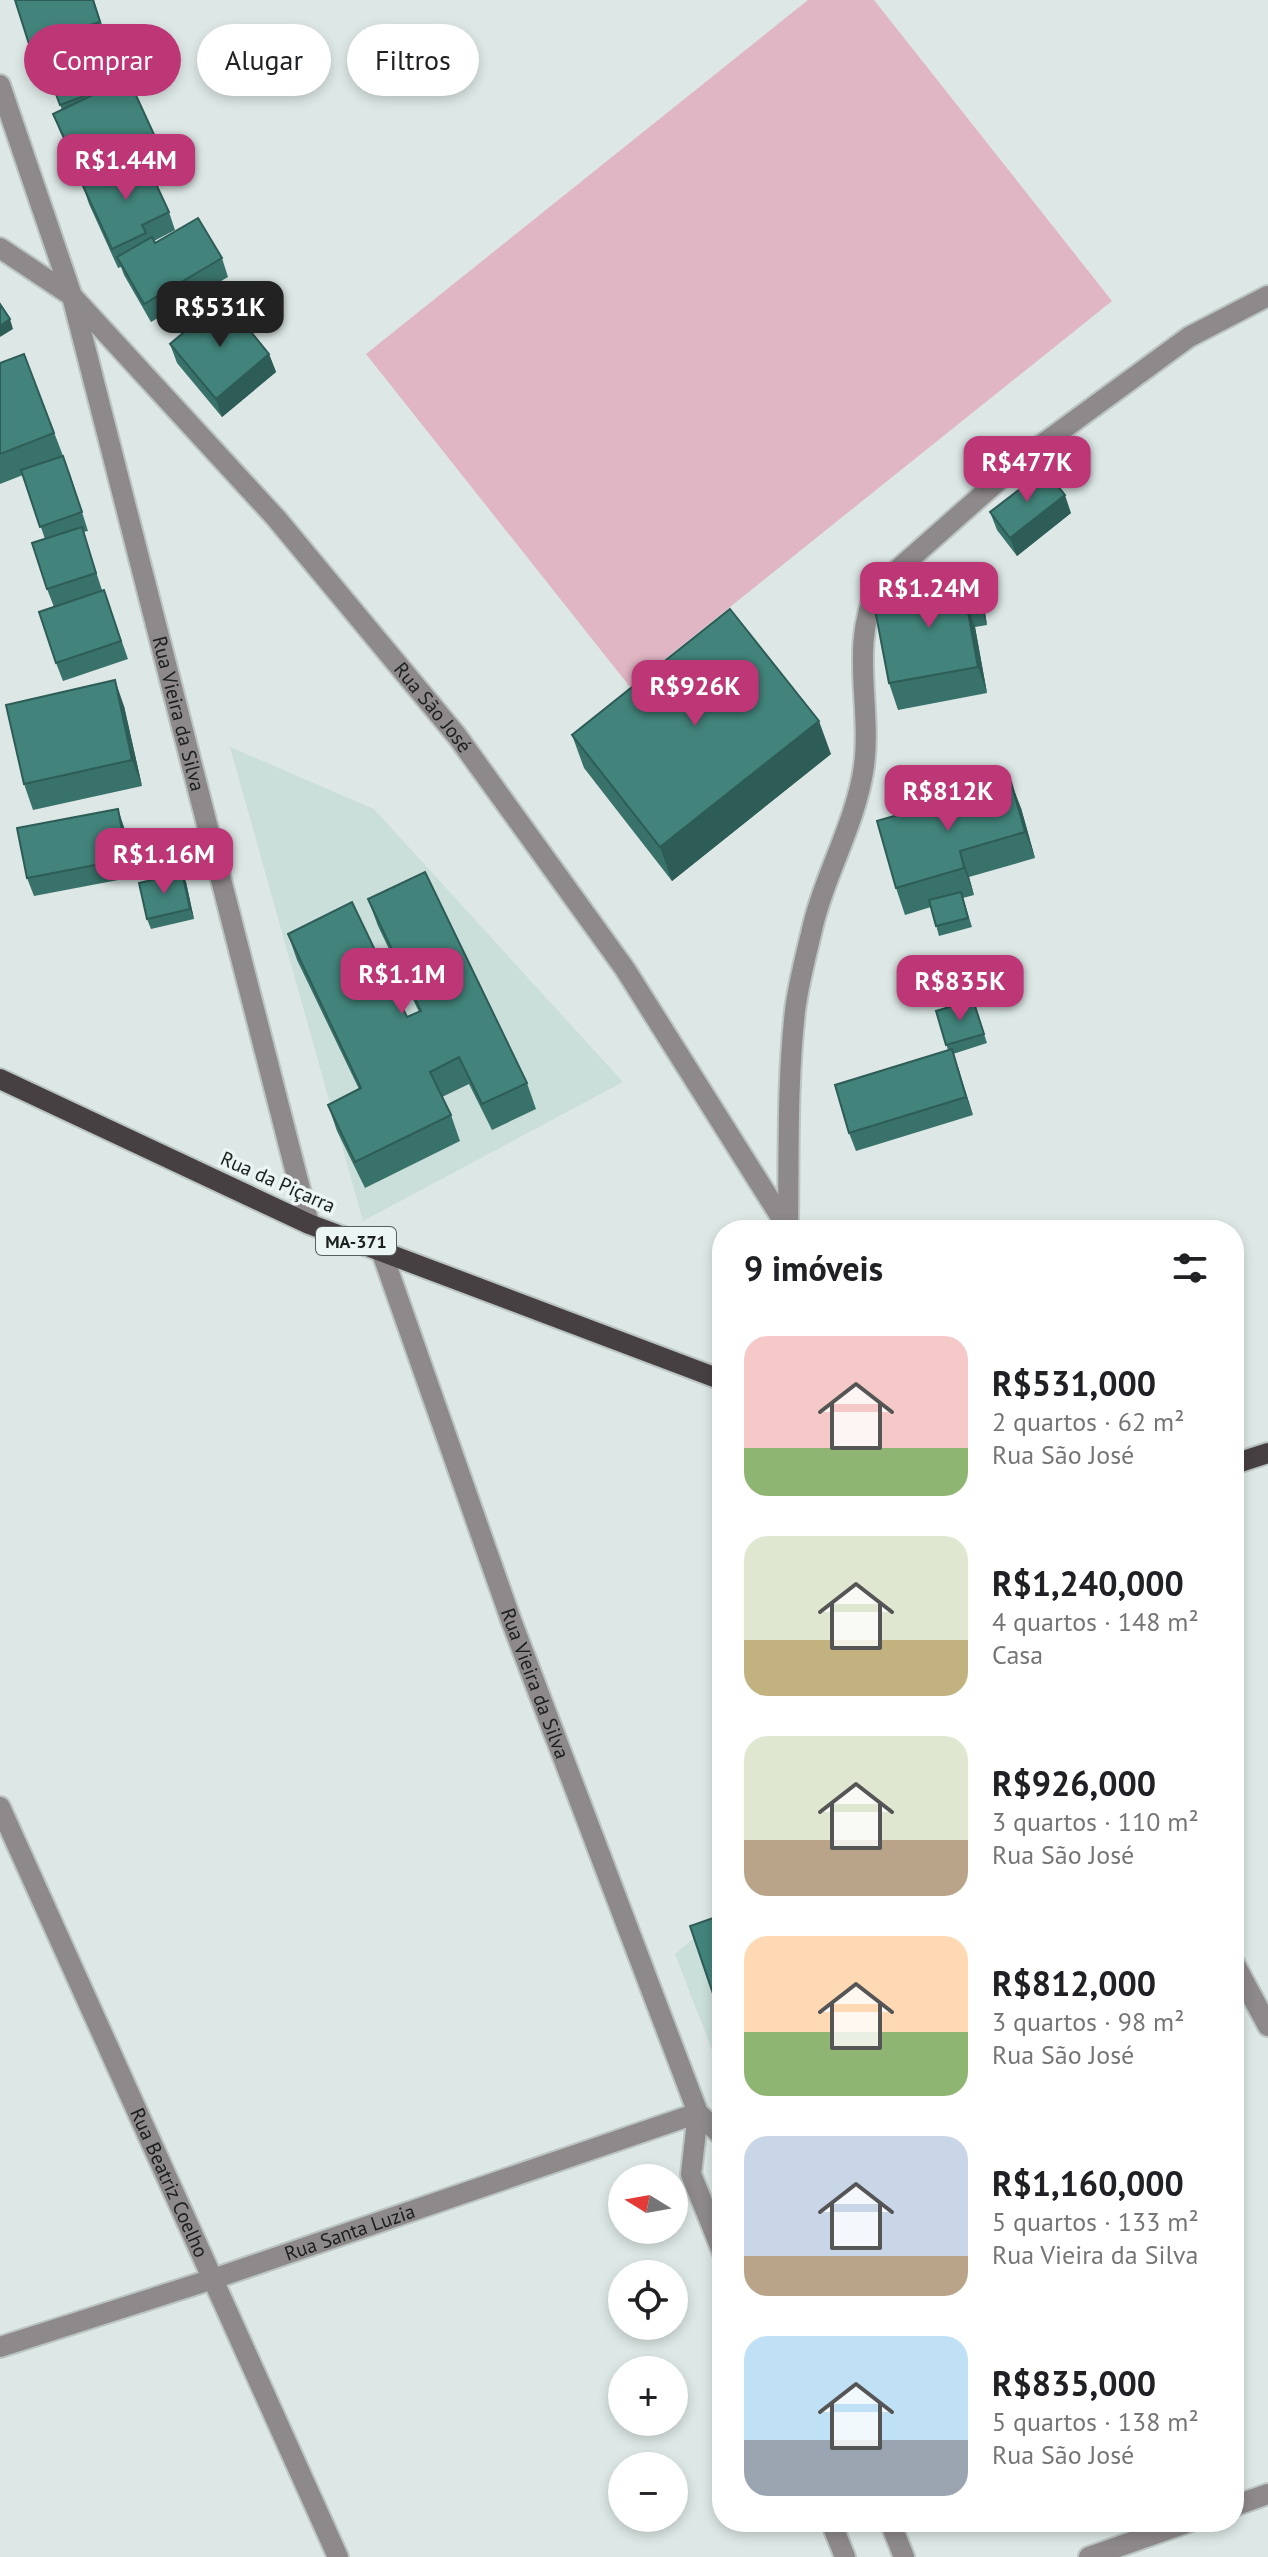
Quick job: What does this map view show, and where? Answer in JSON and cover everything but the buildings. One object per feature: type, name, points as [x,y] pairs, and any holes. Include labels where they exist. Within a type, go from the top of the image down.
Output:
[{"type":"main road","name":"Rua da Piçarra","points":[[0,1079],[309,1224],[712,1376]]},
{"type":"main road","points":[[1244,1461],[1268,1453]]},
{"type":"street","name":"Rua Vieira da Silva","points":[[0,85],[72,296],[309,1224]]},
{"type":"street","name":"Rua São José","points":[[0,248],[72,296],[276,518],[457,736],[625,969],[782,1220]]},
{"type":"street","points":[[788,1220],[789,1119],[795,1010],[812,930],[864,768],[862,650],[868,607],[878,587],[1025,457],[1189,337],[1268,296]]},
{"type":"street","name":"Rua Vieira da Silva","points":[[381,1250],[511,1620],[698,2113],[712,2126]]},
{"type":"street","name":"Rua Beatriz Coelho","points":[[0,1807],[338,2557]]},
{"type":"street","points":[[1244,1982],[1268,2026]]},
{"type":"street","name":"Rua Vieira da Silva","points":[[698,2113],[691,2174],[712,2226]]},
{"type":"street","name":"Rua Santa Luzia","points":[[0,2347],[213,2279],[698,2113]]},
{"type":"street","points":[[1244,2502],[1268,2494]]},
{"type":"street","points":[[835,2532],[845,2557]]},
{"type":"street","points":[[894,2532],[904,2557]]},
{"type":"street","points":[[1089,2557],[1160,2532]]},
{"type":"shaded area","points":[[808,0],[874,0],[1112,301],[630,687],[366,354]]},
{"type":"shaded area","points":[[230,747],[374,809],[623,1082],[363,1221]]},
{"type":"shaded area","points":[[712,1924],[712,2050],[675,1954]]}]
